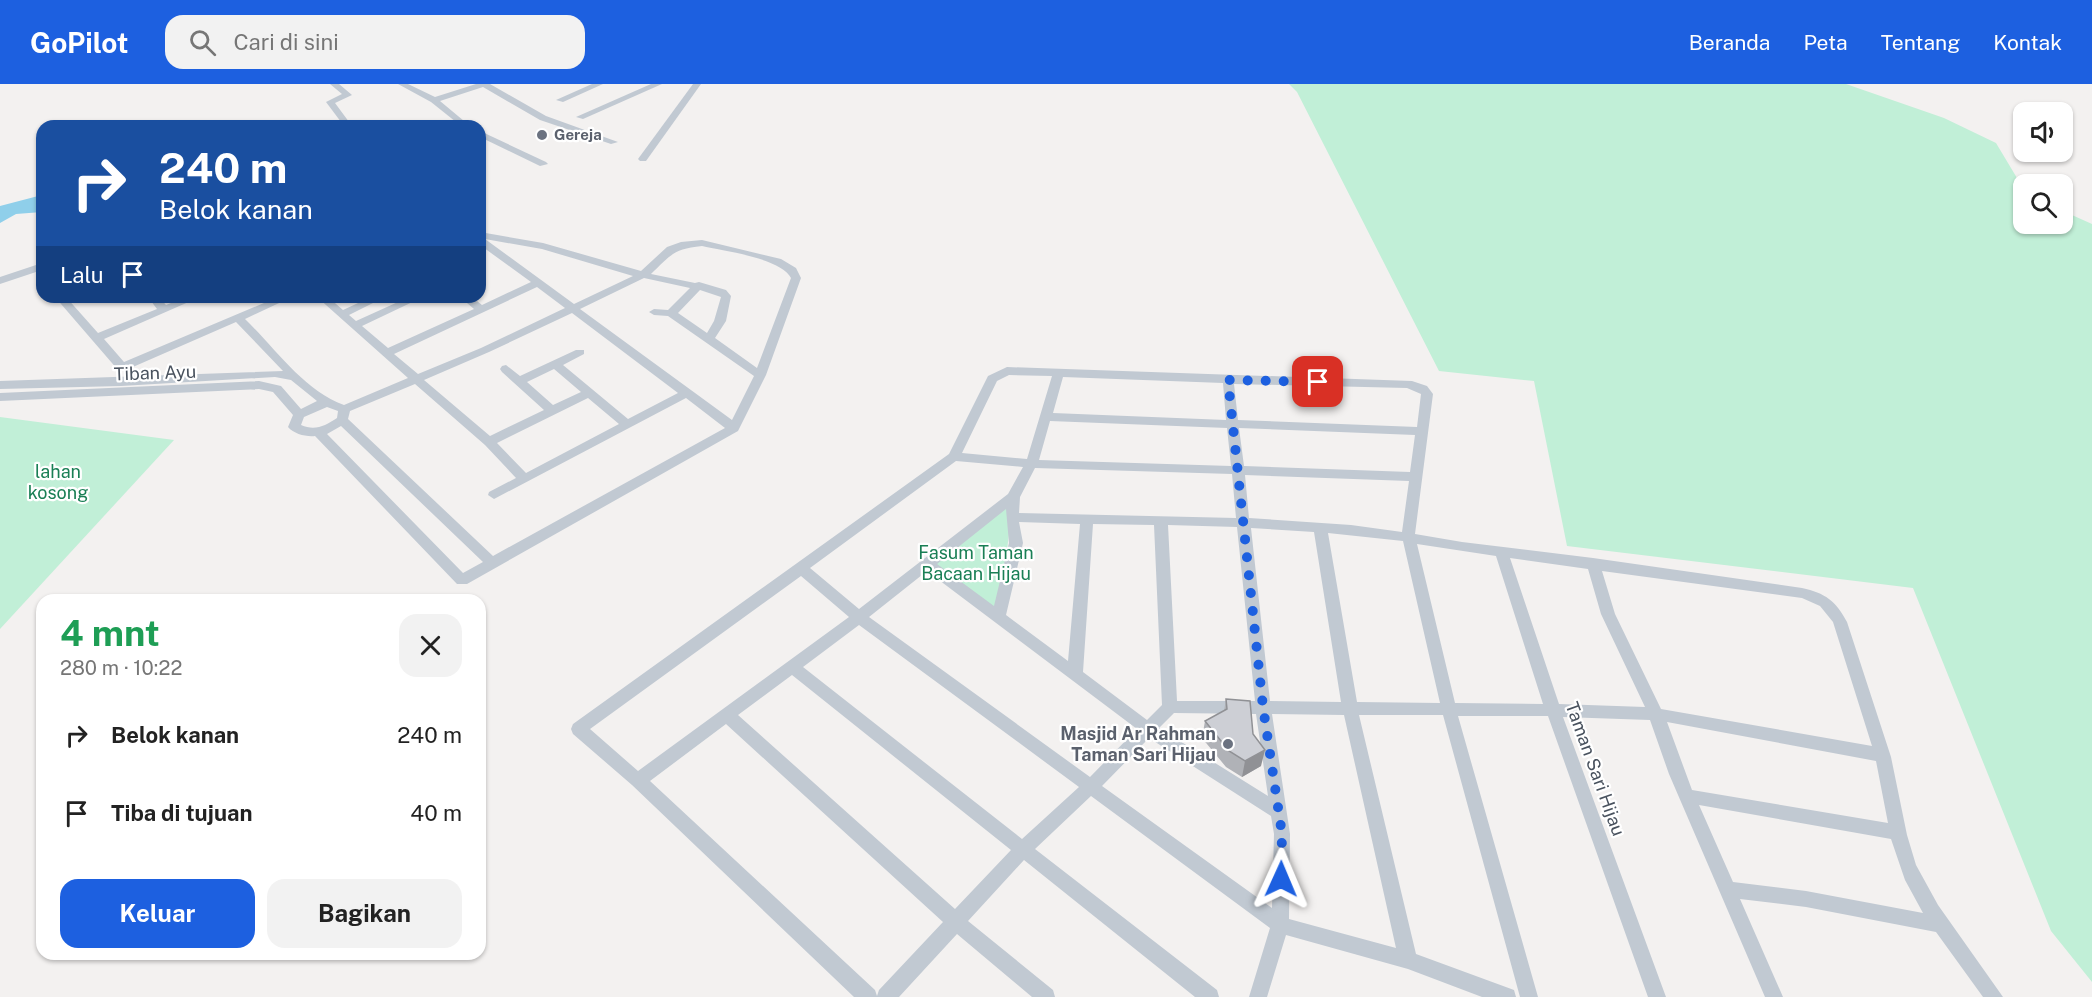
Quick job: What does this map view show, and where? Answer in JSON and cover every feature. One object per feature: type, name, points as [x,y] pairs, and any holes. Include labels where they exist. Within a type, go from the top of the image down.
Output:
[{"type":"street","points":[[334,84],[348,95],[330,102],[344,120]]},
{"type":"street","points":[[402,84],[434,100],[459,120]]},
{"type":"street","points":[[434,100],[484,84],[543,118],[614,142]]},
{"type":"street","points":[[560,100],[599,84]]},
{"type":"street","points":[[580,117],[658,84]]},
{"type":"street","points":[[643,159],[698,84]]},
{"type":"street","points":[[486,137],[543,164]]},
{"type":"street","points":[[486,236],[543,246],[643,275],[699,285],[722,292],[726,296],[726,306],[709,338]]},
{"type":"street","points":[[695,243],[777,261],[792,270],[796,283],[760,375],[734,428],[462,579],[318,432],[343,414],[574,308],[643,275],[671,249],[695,243]]},
{"type":"street","points":[[486,244],[574,308],[685,394],[734,428]]},
{"type":"street","points":[[0,281],[36,272]]},
{"type":"street","points":[[388,352],[538,283]]},
{"type":"street","points":[[671,313],[699,285]]},
{"type":"street","points":[[65,303],[122,367],[121,382]]},
{"type":"street","points":[[158,303],[164,310]]},
{"type":"street","points":[[97,338],[181,303]]},
{"type":"street","points":[[122,367],[272,303]]},
{"type":"street","points":[[329,303],[489,442],[525,479]]},
{"type":"street","points":[[343,314],[367,303]]},
{"type":"street","points":[[356,325],[405,303]]},
{"type":"street","points":[[473,303],[481,309]]},
{"type":"street","points":[[654,312],[671,313],[760,375]]},
{"type":"street","points":[[237,317],[276,356],[291,376],[343,414],[492,562]]},
{"type":"street","points":[[519,381],[580,352]]},
{"type":"street","points":[[555,364],[627,424]]},
{"type":"street","points":[[506,369],[551,410]]},
{"type":"street","points":[[868,997],[638,780],[579,729],[954,457],[996,376],[1007,370],[1058,375],[1416,386],[1423,389],[1428,398],[1420,430],[1408,536],[1449,710],[1529,997]]},
{"type":"street","name":"Tiban Ayu","points":[[0,385],[121,382],[275,373],[291,376]]},
{"type":"street","points":[[638,780],[859,617],[1013,497],[1032,462],[1058,375]]},
{"type":"street","points":[[1228,380],[1241,524],[1263,707],[1282,834],[1280,925],[1258,997]]},
{"type":"street","name":"Tiban Ayu","points":[[0,397],[259,386],[277,389],[299,414],[294,427],[299,431],[318,432]]},
{"type":"street","points":[[489,442],[588,393]]},
{"type":"street","points":[[494,495],[685,394]]},
{"type":"street","points":[[299,414],[317,405],[328,403]]},
{"type":"street","points":[[1045,417],[1420,430]]},
{"type":"street","points":[[954,457],[1058,466],[1415,477]]},
{"type":"street","points":[[999,616],[1016,543],[1012,517],[1013,497]]},
{"type":"street","points":[[1012,517],[1241,524],[1408,536],[1501,552],[1802,593],[1826,601],[1833,606],[1840,622],[1882,754],[1893,797],[1896,832],[1914,880],[1941,925],[1994,997]]},
{"type":"street","points":[[1075,672],[1087,520]]},
{"type":"street","points":[[1161,522],[1170,707]]},
{"type":"street","points":[[1320,528],[1350,708],[1408,960]]},
{"type":"street","name":"Taman Sari Hijau","points":[[1501,552],[1553,710],[1657,997]]},
{"type":"street","points":[[1593,563],[1608,614],[1656,714],[1688,796],[1774,997]]},
{"type":"street","points":[[927,564],[1075,672],[1147,728],[1280,812]]},
{"type":"street","points":[[802,569],[859,617],[1280,925],[1408,960],[1507,997]]},
{"type":"street","points":[[791,666],[1210,997]]},
{"type":"street","points":[[886,997],[954,920],[1022,850],[1090,787],[1170,707],[1553,710],[1656,714],[1882,754]]},
{"type":"street","points":[[727,715],[954,920],[1046,997]]},
{"type":"street","points":[[1688,796],[1896,832]]},
{"type":"street","points":[[1730,890],[1806,899],[1941,925]]},
{"type":"green space","points":[[1289,84],[1846,84],[1944,118],[1996,143],[2015,174],[2013,234],[2073,234],[2073,215],[2092,224],[2092,982],[2051,931],[1913,588],[1567,546],[1534,381],[1439,371],[1297,92]]},
{"type":"green space","name":"lahan kosong","points":[[0,417],[174,440],[0,629]]},
{"type":"green space","name":"Fasum Taman Bacaan Hijau","points":[[1013,501],[999,616],[927,564]]},
{"type":"water","points":[[36,197],[36,212],[16,214],[0,223],[0,206]]},
{"type":"building","points":[[1226,699],[1250,701],[1253,734],[1265,750],[1245,761],[1229,751],[1205,721],[1227,709]]},
{"type":"place","name":"Gereja","points":[[542,135]]},
{"type":"place","name":"Masjid Ar Rahman Taman Sari Hijau","points":[[1228,744]]},
{"type":"route","points":[[1281,879],[1280,812],[1263,707],[1241,524],[1228,380],[1318,382]]}]
